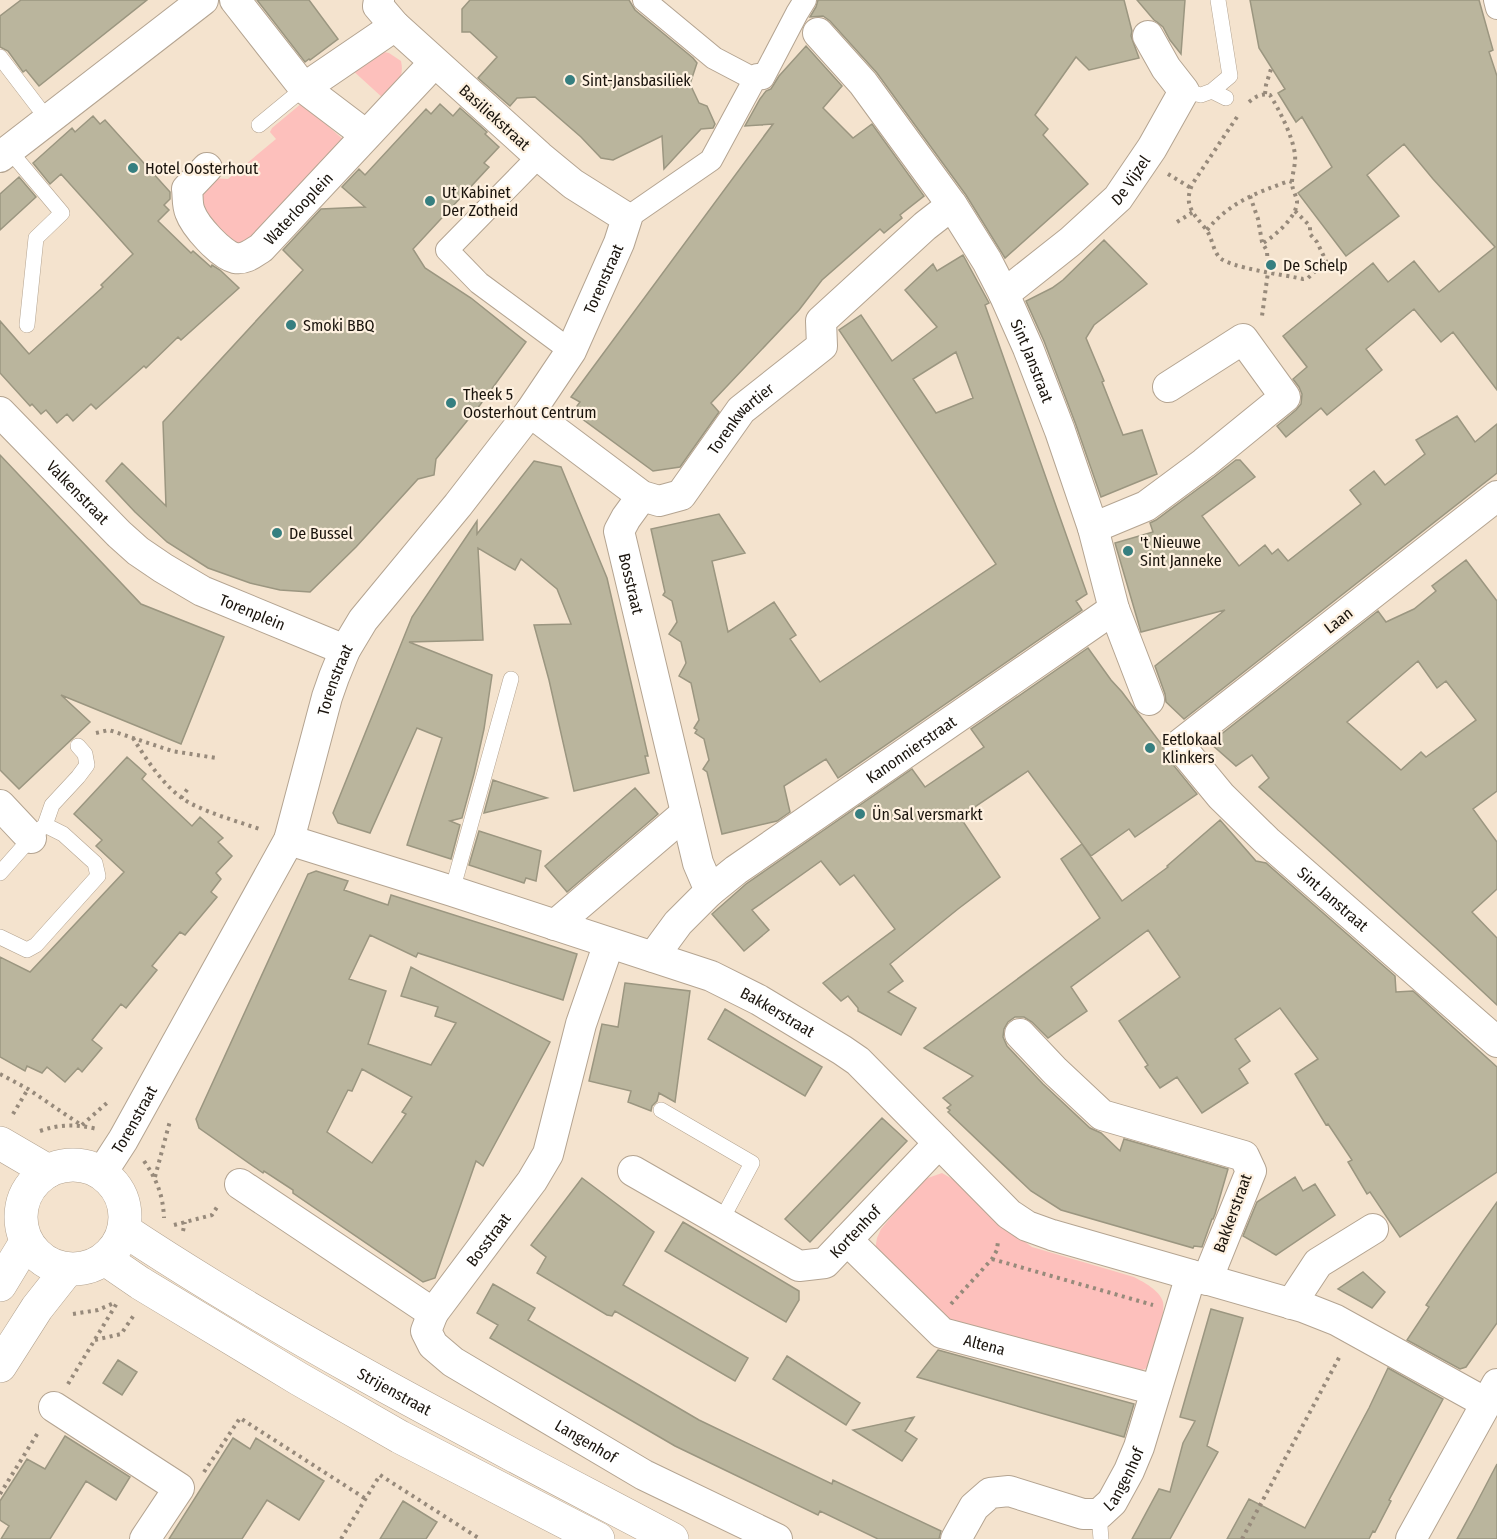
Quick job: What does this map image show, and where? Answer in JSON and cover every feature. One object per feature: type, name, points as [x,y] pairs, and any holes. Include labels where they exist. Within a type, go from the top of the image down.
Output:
[{"type":"street","points":[[4,153],[203,0]]},
{"type":"street","points":[[235,0],[304,88],[366,135]]},
{"type":"street","name":"Basiliekstraat","points":[[379,0],[378,6],[395,26],[539,156],[573,184],[627,218]]},
{"type":"street","points":[[644,0],[714,58],[763,78],[798,7]]},
{"type":"street","points":[[1495,0],[1497,8]]},
{"type":"street","name":"Sint Janstraat","points":[[798,7],[863,83],[952,205],[987,261],[1004,294],[1060,431],[1093,528],[1114,609],[1149,700]]},
{"type":"street","points":[[304,88],[395,26]]},
{"type":"street","points":[[1148,36],[1166,68],[1207,93]]},
{"type":"street","name":"Waterlooplein","points":[[207,168],[187,189],[190,211],[201,232],[226,254],[236,258],[247,257],[261,248],[434,63]]},
{"type":"street","points":[[627,218],[711,160],[756,77]]},
{"type":"street","name":"De Vijzel","points":[[1004,294],[1071,241],[1118,198],[1152,148],[1207,93]]},
{"type":"street","points":[[539,156],[447,250],[479,283],[571,351]]},
{"type":"street","name":"Torenkwartier","points":[[642,496],[659,501],[681,495],[741,410],[822,346],[821,321],[925,226],[952,205]]},
{"type":"street","name":"Torenstraat","points":[[101,1174],[123,1140],[289,840],[327,697],[345,650],[363,620],[458,505],[530,412],[571,351],[627,218]]},
{"type":"street","points":[[1093,528],[1146,506],[1204,463],[1285,397],[1243,339],[1168,387]]},
{"type":"street","name":"Valkenstraat","points":[[0,411],[119,534],[138,551],[163,568]]},
{"type":"street","points":[[530,412],[642,496]]},
{"type":"street","name":"Bosstraat","points":[[642,496],[619,531],[698,863],[710,891]]},
{"type":"street","name":"Laan","points":[[1179,745],[1497,496]]},
{"type":"street","name":"Torenplein","points":[[163,568],[202,591],[345,650]]},
{"type":"street","name":"Kanonnierstraat","points":[[710,891],[736,870],[1114,609]]},
{"type":"street","name":"Sint Janstraat","points":[[1179,745],[1221,796],[1267,841],[1497,1042]]},
{"type":"street","points":[[0,805],[38,832]]},
{"type":"street","points":[[555,925],[686,813]]},
{"type":"street","name":"Bakkerstraat","points":[[289,840],[711,976],[759,1000],[858,1061],[1009,1214],[1027,1226],[1291,1304],[1336,1320],[1491,1394]]},
{"type":"street","points":[[653,957],[678,923],[710,891]]},
{"type":"street","name":"Bosstraat","points":[[433,1313],[532,1181],[548,1154],[581,1024],[609,943]]},
{"type":"street","name":"Bakkerstraat","points":[[1020,1034],[1102,1115],[1244,1156],[1251,1171],[1199,1277]]},
{"type":"street","points":[[6,1130],[48,1171]]},
{"type":"street","name":"Kortenhof","points":[[633,1171],[799,1266],[825,1263],[939,1143]]},
{"type":"street","points":[[75,1165],[101,1174],[114,1184],[122,1198],[125,1214],[124,1230],[117,1246],[105,1259],[94,1266],[68,1270],[51,1265],[37,1255],[26,1242],[21,1228],[20,1214],[11,1196],[29,1189],[48,1171],[61,1166],[75,1165]]},
{"type":"street","points":[[240,1184],[433,1313]]},
{"type":"street","points":[[1291,1304],[1318,1263],[1373,1229]]},
{"type":"street","name":"Strijenstraat","points":[[124,1230],[170,1260],[312,1344],[426,1408],[672,1539]]},
{"type":"street","name":"Altena","points":[[846,1240],[942,1333],[1156,1390]]},
{"type":"street","points":[[0,1285],[26,1242]]},
{"type":"street","points":[[105,1259],[140,1283],[400,1437],[598,1539]]},
{"type":"street","points":[[0,1366],[37,1308],[68,1270]]},
{"type":"street","name":"Langenhof","points":[[956,1539],[975,1507],[990,1493],[1009,1491],[1083,1514],[1100,1526],[1139,1447],[1179,1312],[1199,1277]]},
{"type":"street","name":"Langenhof","points":[[433,1313],[426,1331],[433,1345],[453,1362],[644,1475],[777,1539]]},
{"type":"street","points":[[1412,1539],[1491,1394]]},
{"type":"street","points":[[54,1407],[179,1488],[145,1539]]},
{"type":"lane","points":[[1207,93],[1230,76],[1218,0]]},
{"type":"lane","points":[[0,57],[48,120]]},
{"type":"lane","points":[[259,125],[304,88]]},
{"type":"lane","points":[[4,153],[62,213],[36,238],[27,325]]},
{"type":"lane","points":[[452,891],[511,680]]},
{"type":"lane","points":[[0,873],[38,832],[52,805],[87,765],[85,753],[78,746]]},
{"type":"lane","points":[[0,937],[27,950],[36,945],[98,876],[94,863],[63,834],[38,832]]},
{"type":"lane","points":[[661,1110],[752,1163],[721,1221]]},
{"type":"path","points":[[1265,94],[1271,69]]},
{"type":"path","points":[[1248,102],[1255,97],[1270,95],[1293,144],[1295,156],[1292,182],[1297,200],[1295,211],[1277,233],[1263,243]]},
{"type":"path","points":[[1242,110],[1193,183],[1188,202],[1193,212],[1207,230],[1220,258],[1247,269],[1303,279],[1308,278],[1326,261],[1317,242],[1310,234],[1311,226],[1295,211]]},
{"type":"path","points":[[1207,230],[1222,213],[1237,202],[1289,181],[1292,182]]},
{"type":"path","points":[[1243,339],[1254,332],[1261,322],[1268,272],[1267,251],[1250,196]]},
{"type":"path","points":[[1177,222],[1193,212]]},
{"type":"path","points":[[78,746],[93,734],[109,730],[172,751],[216,758]]},
{"type":"path","points":[[133,738],[153,770],[182,798],[195,806],[289,840]]},
{"type":"path","points":[[182,798],[189,787]]},
{"type":"path","points":[[0,1074],[28,1089],[82,1125]]},
{"type":"path","points":[[6,1130],[28,1089]]},
{"type":"path","points":[[165,1228],[212,1215],[235,1180],[240,1184]]},
{"type":"path","points":[[933,1324],[992,1259],[997,1250],[999,1231],[1009,1214]]},
{"type":"path","points":[[992,1259],[1179,1312]]},
{"type":"path","points":[[77,1314],[98,1310],[118,1301]]},
{"type":"path","points":[[1242,1539],[1354,1330]]},
{"type":"path","points":[[179,1488],[196,1483],[240,1418],[366,1498]]},
{"type":"path","points":[[342,1539],[380,1475],[480,1539]]},
{"type":"shaded area","points":[[384,52],[401,61],[402,73],[398,82],[384,99],[350,68]]},
{"type":"shaded area","points":[[302,103],[346,142],[243,247],[205,223],[198,199],[213,178],[228,179],[276,139],[270,132],[272,128]]},
{"type":"shaded area","points":[[942,1173],[963,1185],[1000,1224],[1032,1247],[1134,1277],[1155,1290],[1163,1302],[1163,1308],[1158,1334],[1147,1367],[1133,1373],[966,1327],[938,1313],[875,1250],[881,1229],[909,1196],[925,1179]]},
{"type":"building","points":[[21,0],[147,0],[39,86],[26,70],[23,72],[8,51],[0,47],[0,16]]},
{"type":"building","points":[[257,0],[309,0],[338,39],[305,62]]},
{"type":"building","name":"Sint-Jansbasiliek","points":[[470,0],[629,0],[635,10],[697,63],[690,84],[699,103],[707,106],[715,124],[713,128],[701,129],[664,169],[662,136],[613,160],[601,158],[581,137],[535,97],[517,98],[510,106],[478,78],[497,57],[470,32],[462,32],[462,9]]},
{"type":"building","points":[[818,0],[1124,0],[1132,31],[1131,36],[1139,58],[1089,70],[1076,57],[1035,115],[1048,129],[1043,135],[1088,184],[1005,258],[966,195],[877,73],[830,21],[823,16],[810,17]]},
{"type":"building","points":[[1137,0],[1185,0],[1181,54],[1163,27]]},
{"type":"building","points":[[1250,0],[1479,0],[1493,50],[1489,52],[1497,76],[1497,390],[1453,332],[1441,342],[1414,309],[1366,349],[1382,370],[1327,415],[1321,408],[1286,437],[1277,426],[1301,404],[1302,394],[1293,379],[1307,367],[1283,336],[1373,263],[1388,282],[1414,261],[1439,292],[1495,247],[1404,144],[1367,175],[1399,216],[1346,256],[1298,193],[1332,167],[1302,117],[1296,122],[1278,93],[1285,89],[1259,48]]},
{"type":"building","points":[[806,46],[842,86],[823,108],[853,138],[872,124],[924,196],[900,215],[902,218],[884,233],[880,229],[822,280],[799,310],[711,403],[719,412],[680,467],[653,471],[577,415],[577,406],[580,402],[571,397],[773,124],[745,126],[766,91],[771,89],[779,76]]},
{"type":"building","points":[[440,104],[453,116],[460,108],[487,132],[485,134],[499,147],[484,163],[489,167],[413,249],[425,268],[471,298],[526,342],[480,405],[436,459],[434,475],[418,479],[356,547],[310,592],[280,590],[250,583],[208,568],[167,542],[106,481],[122,463],[166,506],[163,422],[303,270],[283,250],[321,209],[365,207],[342,187],[359,169],[365,175],[426,109],[431,114]]},
{"type":"building","points":[[93,116],[100,124],[105,120],[170,192],[170,199],[164,205],[169,210],[158,221],[191,253],[193,251],[211,267],[212,265],[220,270],[239,288],[181,340],[178,337],[146,368],[144,366],[96,409],[91,404],[73,421],[67,414],[57,423],[46,410],[41,414],[32,404],[30,406],[0,373],[0,321],[29,354],[103,287],[101,285],[133,254],[61,174],[50,184],[33,163],[72,128],[75,132]]},
{"type":"building","points":[[19,177],[36,197],[0,230],[0,194]]},
{"type":"building","points":[[1104,240],[1147,284],[1094,325],[1086,338],[1123,435],[1142,430],[1157,474],[1101,497],[1044,341],[1026,301],[1063,280]]},
{"type":"building","points":[[963,255],[989,303],[985,305],[1087,594],[1076,601],[1082,610],[838,778],[826,759],[784,786],[790,812],[777,821],[722,834],[707,772],[703,769],[709,760],[704,739],[695,733],[697,730],[694,728],[699,720],[691,683],[679,676],[686,663],[681,642],[669,634],[677,622],[672,601],[663,595],[665,592],[651,529],[719,514],[745,553],[712,561],[728,632],[774,602],[796,635],[790,639],[820,682],[996,564],[839,330],[861,315],[892,361],[937,327],[905,290],[933,264],[937,271]],"holes":[[[956,352],[973,398],[936,413],[913,379]]]},
{"type":"building","points":[[1457,416],[1475,442],[1497,424],[1497,473],[1184,719],[1166,702],[1155,666],[1225,610],[1141,632],[1115,543],[1153,532],[1150,523],[1236,460],[1240,460],[1255,477],[1202,516],[1239,566],[1265,545],[1272,554],[1278,549],[1288,561],[1361,504],[1350,490],[1374,471],[1385,485],[1425,454],[1416,440]]},
{"type":"building","points":[[0,455],[141,604],[224,637],[181,744],[61,695],[90,722],[19,789],[0,770]]},
{"type":"building","points":[[534,461],[561,467],[607,578],[648,756],[645,756],[649,773],[574,791],[534,625],[571,624],[557,589],[521,559],[515,570],[478,548],[483,640],[409,642],[492,675],[484,729],[462,818],[450,821],[460,825],[451,859],[407,845],[442,738],[417,728],[370,833],[338,823],[333,813],[412,617],[477,521],[477,534]]},
{"type":"building","points":[[1466,560],[1497,601],[1497,791],[1473,809],[1497,842],[1497,889],[1472,912],[1497,938],[1497,1005],[1259,787],[1269,778],[1252,755],[1236,766],[1210,743],[1378,611],[1386,622],[1414,609],[1436,591],[1432,586]],"holes":[[[1418,661],[1437,688],[1446,681],[1476,720],[1426,757],[1421,752],[1401,770],[1347,722]]]},
{"type":"building","points":[[1088,648],[1162,745],[1166,756],[1197,794],[1135,837],[1129,829],[1091,856],[1028,771],[960,817],[1000,877],[890,964],[903,981],[888,992],[916,1008],[901,1035],[858,1011],[848,996],[841,1001],[823,983],[895,929],[854,875],[840,885],[821,861],[752,910],[769,930],[744,951],[712,914],[746,884],[912,769],[925,787],[984,747],[971,729]]},
{"type":"building","points":[[127,757],[146,774],[142,779],[192,826],[200,817],[223,838],[218,842],[232,856],[216,873],[221,879],[211,892],[217,897],[185,935],[180,932],[152,966],[157,970],[126,1008],[121,1004],[92,1040],[102,1048],[82,1072],[78,1068],[65,1082],[47,1067],[42,1073],[27,1066],[25,1071],[0,1057],[0,957],[30,972],[124,872],[96,846],[102,840],[74,814]]},
{"type":"building","points":[[493,780],[547,798],[484,813]]},
{"type":"building","points":[[635,788],[658,814],[567,892],[545,866]]},
{"type":"building","points":[[1220,820],[1256,861],[1266,863],[1395,976],[1396,992],[1413,991],[1497,1067],[1497,1172],[1400,1237],[1370,1192],[1367,1194],[1348,1162],[1352,1160],[1328,1124],[1326,1125],[1295,1074],[1318,1059],[1280,1008],[1235,1039],[1250,1061],[1239,1069],[1248,1083],[1202,1113],[1177,1077],[1160,1088],[1145,1067],[1148,1065],[1119,1021],[1180,977],[1148,930],[1071,987],[1087,1011],[1048,1038],[1032,1022],[1024,1017],[1015,1017],[1008,1022],[1003,1037],[1007,1046],[1043,1084],[1090,1128],[1101,1133],[1120,1151],[1124,1139],[1228,1169],[1215,1214],[1202,1247],[1194,1246],[1193,1248],[1061,1210],[1031,1191],[948,1112],[950,1110],[947,1108],[951,1105],[943,1098],[973,1076],[924,1048],[1100,918],[1061,859],[1082,844],[1122,901],[1168,867]]},
{"type":"building","points":[[479,831],[541,851],[536,881],[526,878],[524,883],[469,865]]},
{"type":"building","points":[[316,871],[348,881],[344,890],[388,905],[391,895],[577,954],[563,1000],[418,953],[416,957],[370,935],[349,979],[386,991],[368,1044],[431,1065],[456,1023],[435,1016],[438,1007],[401,996],[411,967],[550,1042],[483,1166],[476,1161],[435,1278],[423,1282],[293,1193],[293,1190],[264,1171],[263,1173],[199,1128],[196,1119],[308,874]],"holes":[[[362,1069],[412,1097],[402,1112],[406,1114],[372,1163],[327,1132],[348,1090],[352,1091]]]},
{"type":"building","points":[[625,983],[690,991],[675,1102],[659,1093],[651,1111],[628,1102],[631,1091],[589,1081],[602,1024],[618,1027]]},
{"type":"building","points":[[725,1009],[822,1067],[805,1096],[708,1039]]},
{"type":"building","points":[[882,1118],[907,1141],[810,1242],[785,1219]]},
{"type":"building","points":[[1295,1177],[1303,1191],[1315,1184],[1335,1215],[1276,1255],[1243,1236],[1257,1202]]},
{"type":"building","points":[[582,1178],[654,1232],[623,1285],[748,1358],[735,1381],[615,1311],[612,1316],[607,1315],[537,1273],[546,1257],[531,1245]]},
{"type":"building","points":[[1497,1202],[1497,1323],[1466,1367],[1460,1369],[1407,1340],[1429,1307],[1426,1305]]},
{"type":"building","points":[[683,1222],[799,1291],[799,1300],[786,1322],[665,1251]]},
{"type":"building","points":[[1363,1272],[1385,1292],[1372,1308],[1338,1289]]},
{"type":"building","points":[[493,1284],[535,1308],[528,1320],[699,1420],[832,1484],[833,1480],[941,1531],[939,1539],[878,1539],[820,1511],[818,1515],[675,1446],[490,1338],[498,1325],[477,1313]]},
{"type":"building","points":[[1211,1309],[1243,1318],[1207,1446],[1218,1452],[1170,1539],[1132,1539],[1159,1489],[1170,1492],[1183,1443],[1195,1421],[1180,1417]]},
{"type":"building","points":[[938,1350],[1134,1404],[1124,1437],[917,1377]]},
{"type":"building","points":[[787,1356],[860,1403],[846,1425],[773,1379]]},
{"type":"building","points":[[118,1360],[137,1372],[122,1395],[103,1383]]},
{"type":"building","points":[[1388,1368],[1443,1399],[1389,1500],[1391,1501],[1375,1532],[1373,1531],[1369,1539],[1227,1539],[1249,1499],[1305,1528]]},
{"type":"building","points":[[914,1417],[905,1431],[917,1439],[902,1461],[853,1430]]},
{"type":"building","points":[[65,1436],[130,1477],[116,1500],[86,1481],[50,1539],[1,1539],[9,1526],[0,1520],[0,1501],[27,1459],[45,1469]]},
{"type":"building","points":[[233,1438],[250,1449],[256,1438],[324,1481],[299,1520],[267,1500],[242,1539],[169,1539]]},
{"type":"building","points":[[1497,1464],[1497,1539],[1457,1539],[1474,1508]]},
{"type":"building","points":[[403,1501],[437,1522],[426,1539],[380,1539]]},
{"type":"place","name":"Sint-Jansbasiliek","points":[[570,80]]},
{"type":"place","name":"Hotel Oosterhout","points":[[133,168]]},
{"type":"place","name":"Ut Kabinet Der Zotheid","points":[[430,201]]},
{"type":"place","name":"De Schelp","points":[[1271,265]]},
{"type":"place","name":"Smoki BBQ","points":[[291,325]]},
{"type":"place","name":"Theek 5 Oosterhout Centrum","points":[[451,403]]},
{"type":"place","name":"De Bussel","points":[[277,533]]},
{"type":"place","name":"'t Nieuwe Sint Janneke","points":[[1128,551]]},
{"type":"place","name":"Eetlokaal Klinkers","points":[[1150,748]]},
{"type":"place","name":"Ün Sal versmarkt","points":[[860,814]]}]
